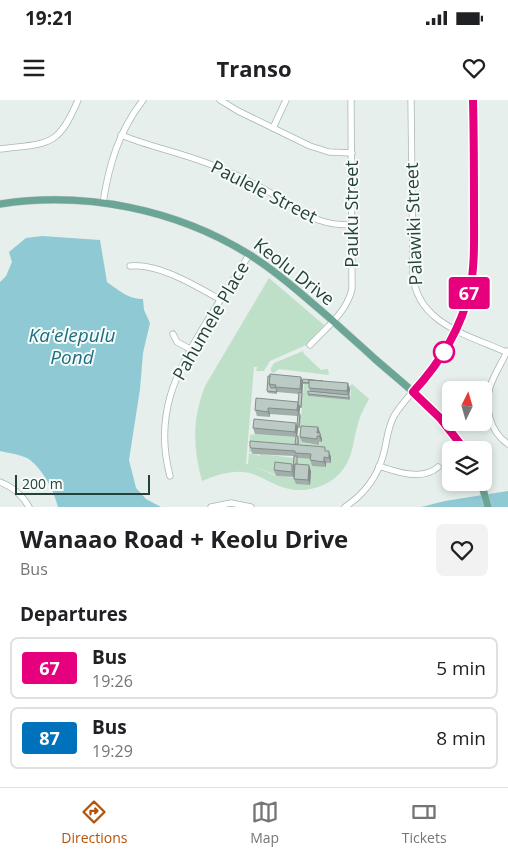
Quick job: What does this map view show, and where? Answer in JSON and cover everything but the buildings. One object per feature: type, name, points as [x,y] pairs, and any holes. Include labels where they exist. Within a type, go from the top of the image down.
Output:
[{"type":"main road","name":"Keolu Drive","points":[[0,204],[48,200],[103,203],[138,209],[173,219],[214,236],[249,254],[289,283],[413,392],[440,418],[458,441]]},
{"type":"main road","points":[[483,491],[488,507]]},
{"type":"street","points":[[0,149],[35,145],[54,138],[68,124],[78,100]]},
{"type":"street","points":[[103,203],[109,167],[121,135],[143,100]]},
{"type":"street","points":[[220,100],[238,111],[322,150],[352,153]]},
{"type":"street","points":[[273,128],[286,100]]},
{"type":"street","name":"Pauku Street","points":[[310,345],[347,303],[352,289],[351,100]]},
{"type":"street","name":"Palawiki Street","points":[[411,100],[413,282],[418,297],[427,311],[439,321],[507,351]]},
{"type":"street","points":[[345,507],[367,488],[380,466],[386,435],[391,422],[399,409],[437,364],[456,330],[470,290],[474,238],[473,100]]},
{"type":"street","name":"Paulele Street","points":[[121,135],[140,143],[226,170],[261,188],[311,218],[331,224],[352,225]]},
{"type":"street","name":"Pahumele Place","points":[[170,476],[166,463],[164,439],[167,406],[177,374],[190,349],[249,254]]},
{"type":"street","points":[[130,266],[140,265],[167,274],[200,288],[221,300]]},
{"type":"street","points":[[173,334],[178,342],[190,349]]},
{"type":"street","points":[[507,351],[490,386],[488,406],[492,424],[497,433],[508,444]]},
{"type":"street","points":[[380,466],[399,472],[416,474],[431,472],[438,467]]},
{"type":"street","points":[[0,482],[20,493],[29,507]]},
{"type":"street","points":[[211,507],[231,503],[251,507]]},
{"type":"green space","points":[[269,278],[324,325],[306,345],[270,361],[264,371],[256,371],[257,367],[254,367],[246,464],[248,464],[249,453],[260,456],[260,454],[295,458],[294,469],[276,475],[253,466],[276,476],[297,478],[297,458],[313,460],[325,467],[326,463],[331,463],[331,456],[298,448],[300,432],[303,432],[309,444],[319,444],[322,439],[314,431],[300,429],[304,384],[309,384],[308,396],[350,400],[351,390],[348,388],[352,384],[369,399],[360,417],[352,452],[344,468],[332,480],[308,490],[282,487],[253,474],[243,472],[227,473],[202,481],[199,469],[195,434],[198,410],[205,386]]},
{"type":"green space","points":[[303,351],[321,370],[328,369],[329,375],[279,369],[274,373],[271,372],[274,363]]},
{"type":"green space","points":[[250,435],[296,437],[295,450],[249,452]]},
{"type":"water","name":"Kaʻelepulu Pond","points":[[42,236],[100,240],[107,282],[128,296],[143,299],[144,310],[150,323],[143,353],[140,389],[129,460],[136,488],[146,499],[161,507],[58,507],[47,480],[38,467],[27,458],[0,451],[0,282],[6,276],[12,262],[9,252],[26,238]]},
{"type":"water","points":[[508,491],[508,507],[421,507],[445,501]]},
{"type":"bus line","name":"67","points":[[458,441],[440,418],[413,392],[443,354],[456,330],[470,290],[474,238],[473,100]]}]
